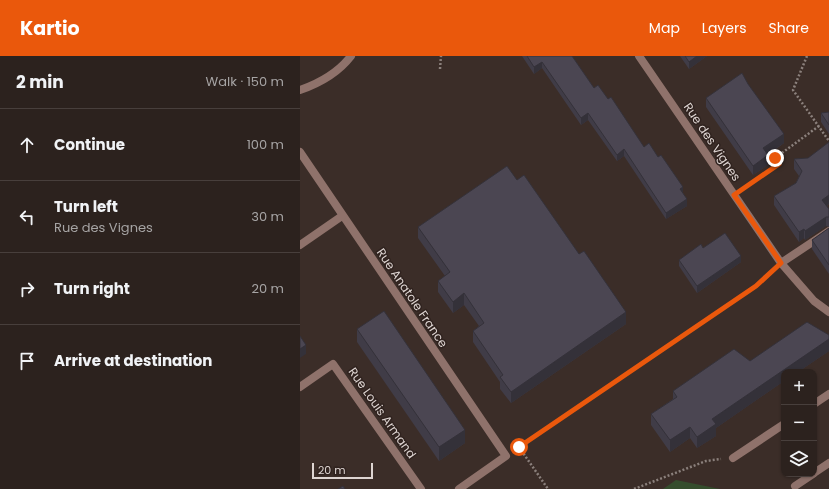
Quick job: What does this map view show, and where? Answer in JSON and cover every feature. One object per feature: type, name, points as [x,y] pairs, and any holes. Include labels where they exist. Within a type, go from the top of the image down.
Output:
[{"type":"street","points":[[300,90],[318,83],[344,66],[351,56]]},
{"type":"street","name":"Rue des Vignes","points":[[639,56],[781,263],[814,301],[829,312]]},
{"type":"street","name":"Rue Anatole France","points":[[300,152],[506,456]]},
{"type":"street","points":[[300,245],[342,216]]},
{"type":"street","points":[[781,263],[829,231]]},
{"type":"street","name":"Rue Louis Armand","points":[[300,387],[333,364],[421,489]]},
{"type":"street","points":[[817,402],[829,394]]},
{"type":"street","points":[[733,458],[781,426]]},
{"type":"street","points":[[459,489],[506,456]]},
{"type":"street","points":[[817,471],[829,463]]},
{"type":"street","points":[[796,486],[809,477]]},
{"type":"path","points":[[440,69],[441,56]]},
{"type":"path","points":[[807,56],[793,90],[829,141]]},
{"type":"path","points":[[734,195],[779,164],[775,158],[819,126]]},
{"type":"path","points":[[506,456],[756,286],[781,263]]},
{"type":"path","points":[[519,447],[548,489]]},
{"type":"path","points":[[634,489],[706,460],[733,458]]},
{"type":"green space","points":[[676,480],[720,489],[663,489]]},
{"type":"building","points":[[527,56],[572,56],[594,88],[598,85],[608,99],[611,97],[644,147],[649,143],[658,157],[661,155],[683,187],[680,189],[687,199],[666,213],[624,149],[617,155],[588,113],[581,118],[542,62],[534,67]]},
{"type":"building","points":[[685,56],[697,56],[689,62]]},
{"type":"building","points":[[742,73],[748,84],[784,134],[763,148],[768,155],[753,166],[706,98]]},
{"type":"building","points":[[829,112],[829,125],[821,113]]},
{"type":"building","points":[[829,142],[829,195],[822,200],[829,209],[829,217],[826,217],[805,231],[804,229],[799,232],[774,196],[796,183],[802,171],[794,159],[808,158]]},
{"type":"building","points":[[507,166],[517,180],[524,175],[579,254],[584,251],[626,312],[511,392],[500,377],[503,375],[473,331],[484,323],[464,293],[453,302],[438,281],[450,272],[418,227]]},
{"type":"building","points":[[829,228],[829,265],[812,240]]},
{"type":"building","points":[[725,233],[741,256],[697,286],[679,260],[701,244],[703,248]]},
{"type":"building","points":[[384,311],[465,430],[439,447],[357,329]]},
{"type":"building","points":[[807,322],[829,335],[829,339],[785,369],[781,369],[781,372],[712,419],[716,424],[697,437],[690,427],[670,440],[651,414],[677,397],[673,391],[734,349],[750,361]]},
{"type":"building","points":[[300,336],[306,345],[300,349]]},
{"type":"building","points":[[343,486],[345,489],[338,489]]},
{"type":"route","points":[[519,447],[756,286],[781,263],[734,195],[779,164],[775,158]]}]
